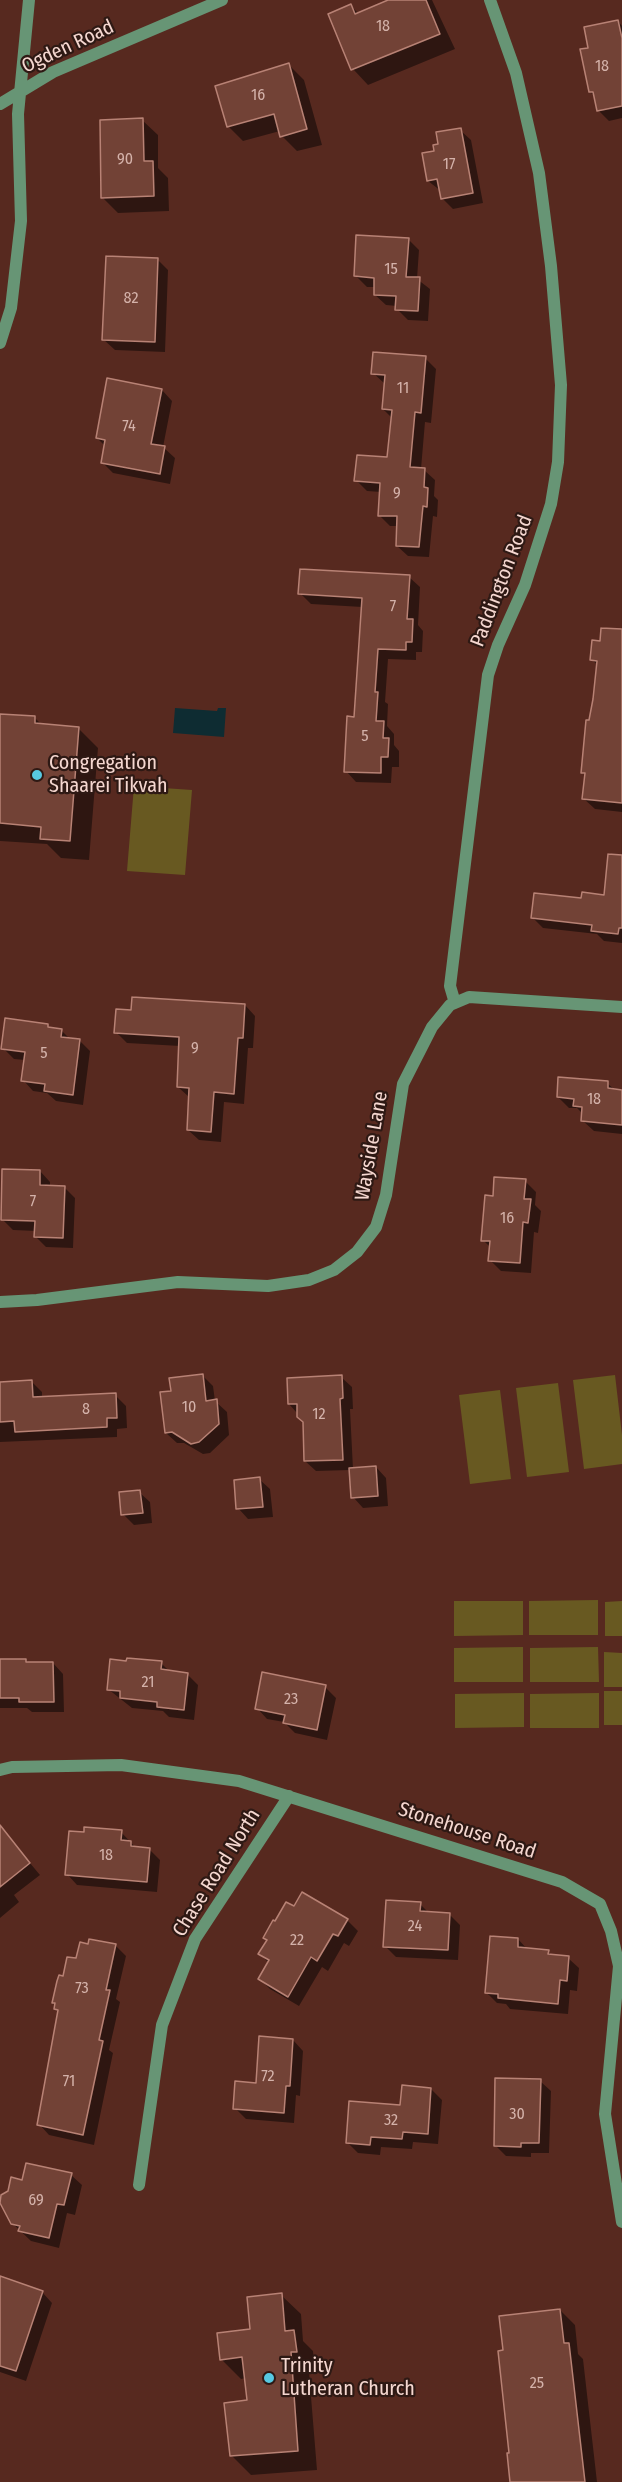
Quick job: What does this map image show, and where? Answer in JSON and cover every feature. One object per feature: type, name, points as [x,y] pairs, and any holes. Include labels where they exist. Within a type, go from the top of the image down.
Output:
[{"type":"street","points":[[0,343],[11,308],[21,221],[19,92],[29,0]]},
{"type":"street","name":"Ogden Road","points":[[0,104],[52,72],[222,0]]},
{"type":"street","name":"Paddington Road","points":[[454,1003],[450,986],[488,675],[498,645],[525,585],[551,504],[558,462],[561,386],[551,266],[539,173],[516,73],[490,0]]},
{"type":"street","points":[[454,1003],[469,997],[622,1007]]},
{"type":"street","name":"Wayside Lane","points":[[0,1302],[37,1300],[178,1282],[268,1286],[309,1280],[334,1270],[357,1252],[376,1227],[386,1195],[403,1084],[432,1027],[441,1013],[454,1003]]},
{"type":"street","name":"Stonehouse Road","points":[[0,1770],[12,1767],[121,1765],[239,1781],[562,1882],[600,1904],[611,1930],[619,1966],[605,2114],[622,2222]]},
{"type":"street","name":"Chase Road North","points":[[139,2184],[162,2025],[195,1939],[289,1796]]},
{"type":"shaded area","points":[[134,786],[192,790],[185,875],[127,871]]},
{"type":"shaded area","points":[[615,1375],[622,1435],[622,1464],[584,1469],[573,1380]]},
{"type":"shaded area","points":[[558,1383],[569,1472],[527,1477],[516,1388]]},
{"type":"shaded area","points":[[500,1390],[511,1479],[470,1484],[459,1395]]},
{"type":"shaded area","points":[[598,1600],[598,1635],[529,1635],[529,1601]]},
{"type":"shaded area","points":[[454,1601],[523,1601],[523,1635],[454,1636]]},
{"type":"shaded area","points":[[622,1601],[622,1636],[605,1636],[605,1602]]},
{"type":"shaded area","points":[[523,1647],[523,1682],[454,1682],[454,1648]]},
{"type":"shaded area","points":[[598,1647],[599,1682],[530,1682],[530,1648]]},
{"type":"shaded area","points":[[604,1652],[622,1653],[622,1687],[604,1687]]},
{"type":"shaded area","points":[[604,1691],[622,1691],[622,1725],[604,1725]]},
{"type":"shaded area","points":[[524,1693],[524,1727],[455,1728],[455,1694]]},
{"type":"shaded area","points":[[599,1693],[599,1728],[530,1728],[530,1694]]},
{"type":"water","points":[[175,708],[217,711],[218,708],[226,708],[224,737],[173,733]]},
{"type":"building","points":[[388,0],[426,0],[440,34],[351,70],[328,14],[351,4],[355,14]]},
{"type":"building","points":[[618,20],[622,38],[622,106],[597,111],[593,92],[589,92],[580,49],[588,48],[584,27]]},
{"type":"building","points":[[289,63],[307,129],[280,137],[274,114],[227,127],[215,86]]},
{"type":"building","points":[[143,118],[144,161],[153,161],[154,196],[101,198],[100,120]]},
{"type":"building","points":[[461,128],[473,193],[441,199],[437,179],[427,181],[422,153],[434,151],[433,145],[438,144],[436,132]]},
{"type":"building","points":[[356,235],[409,238],[406,277],[420,277],[418,311],[395,310],[396,296],[374,295],[374,278],[354,276]]},
{"type":"building","points":[[106,256],[158,258],[155,342],[102,340]]},
{"type":"building","points":[[373,352],[426,356],[421,413],[415,412],[410,467],[425,468],[424,487],[428,488],[427,507],[423,506],[419,547],[396,546],[397,516],[378,516],[380,483],[354,481],[357,455],[387,457],[392,410],[382,409],[385,375],[371,374]]},
{"type":"building","points":[[107,378],[162,389],[151,444],[165,446],[160,474],[101,463],[105,440],[96,438]]},
{"type":"building","points":[[300,569],[410,575],[407,619],[413,619],[412,642],[406,642],[406,650],[378,649],[375,692],[378,692],[376,721],[384,721],[383,738],[389,738],[388,757],[381,757],[381,773],[344,772],[347,716],[354,717],[362,598],[298,594]]},
{"type":"building","points":[[601,628],[622,629],[622,803],[582,799],[585,773],[581,773],[586,720],[589,720],[593,699],[597,661],[590,660],[592,640],[600,641]]},
{"type":"building","name":"Congregation Shaarei Tikvah","points":[[0,714],[35,716],[35,723],[79,727],[70,841],[40,839],[41,827],[0,823]]},
{"type":"building","points":[[608,854],[622,855],[622,928],[619,928],[618,934],[591,931],[592,925],[531,918],[534,893],[581,898],[582,892],[604,895]]},
{"type":"building","points":[[132,997],[245,1004],[243,1038],[238,1038],[234,1094],[214,1092],[211,1132],[187,1130],[189,1088],[177,1087],[179,1037],[114,1033],[116,1009],[131,1010]]},
{"type":"building","points":[[5,1018],[48,1024],[48,1027],[62,1029],[61,1037],[80,1039],[73,1095],[44,1091],[45,1084],[21,1081],[25,1052],[1,1049]]},
{"type":"building","points":[[558,1077],[608,1081],[608,1088],[622,1090],[622,1125],[581,1121],[582,1107],[573,1106],[574,1099],[557,1097]]},
{"type":"building","points":[[2,1169],[40,1170],[40,1185],[65,1186],[63,1238],[34,1237],[35,1221],[1,1220]]},
{"type":"building","points":[[494,1177],[526,1179],[524,1199],[531,1199],[528,1223],[523,1222],[520,1263],[488,1261],[490,1241],[481,1241],[485,1195],[493,1196]]},
{"type":"building","points":[[203,1374],[206,1401],[217,1399],[219,1424],[199,1442],[191,1444],[172,1432],[165,1433],[160,1392],[171,1391],[169,1378]]},
{"type":"building","points":[[342,1375],[343,1398],[340,1399],[343,1460],[304,1461],[303,1422],[297,1417],[297,1404],[288,1404],[287,1378]]},
{"type":"building","points":[[32,1380],[33,1397],[116,1393],[117,1418],[107,1418],[107,1427],[15,1432],[14,1421],[0,1422],[0,1382]]},
{"type":"building","points":[[376,1466],[378,1496],[351,1498],[349,1468]]},
{"type":"building","points":[[260,1477],[263,1507],[236,1509],[234,1480]]},
{"type":"building","points":[[140,1490],[143,1513],[121,1515],[119,1492]]},
{"type":"building","points":[[127,1658],[162,1661],[161,1669],[188,1673],[184,1710],[157,1707],[157,1702],[120,1698],[120,1691],[107,1690],[110,1659],[126,1661]]},
{"type":"building","points":[[0,1659],[53,1662],[54,1702],[19,1702],[19,1698],[0,1698]]},
{"type":"building","points":[[262,1672],[326,1685],[317,1730],[283,1723],[285,1715],[255,1709]]},
{"type":"building","points":[[0,1825],[30,1863],[0,1887]]},
{"type":"building","points":[[84,1827],[122,1830],[121,1840],[131,1841],[131,1846],[150,1848],[147,1882],[65,1875],[69,1831],[84,1832]]},
{"type":"building","points":[[302,1892],[348,1919],[338,1936],[333,1934],[317,1961],[311,1957],[288,1997],[258,1979],[269,1960],[258,1954],[267,1940],[263,1938],[273,1920],[275,1921],[286,1902],[294,1906]]},
{"type":"building","points":[[386,1900],[421,1902],[420,1911],[450,1913],[448,1950],[383,1947]]},
{"type":"building","points":[[490,1936],[518,1938],[518,1947],[549,1950],[548,1954],[569,1956],[567,1981],[560,1980],[558,2004],[498,1998],[498,1994],[485,1993]]},
{"type":"building","points":[[89,1939],[116,1944],[106,1990],[110,1990],[99,2040],[103,2041],[83,2135],[37,2125],[58,2010],[54,2009],[55,2003],[52,2003],[57,1981],[59,1975],[63,1976],[67,1957],[76,1958],[80,1942],[88,1944]]},
{"type":"building","points":[[259,2036],[293,2039],[290,2086],[286,2086],[284,2113],[233,2109],[235,2081],[256,2083]]},
{"type":"building","points":[[495,2078],[541,2079],[539,2143],[521,2143],[521,2147],[494,2146]]},
{"type":"building","points":[[402,2085],[431,2088],[428,2134],[403,2132],[402,2139],[371,2137],[370,2145],[346,2143],[349,2101],[400,2105]]},
{"type":"building","points":[[26,2163],[72,2173],[64,2205],[57,2204],[49,2238],[18,2231],[20,2226],[11,2224],[0,2203],[1,2195],[8,2191],[11,2177],[22,2180]]},
{"type":"building","points":[[0,2276],[43,2291],[16,2371],[0,2366]]},
{"type":"building","points":[[282,2293],[285,2331],[294,2330],[297,2352],[291,2352],[298,2451],[230,2456],[224,2403],[247,2400],[242,2357],[220,2360],[217,2333],[250,2329],[247,2297]]},
{"type":"building","points":[[560,2309],[564,2343],[569,2343],[585,2482],[510,2482],[498,2351],[503,2350],[499,2316]]},
{"type":"place","name":"Congregation Shaarei Tikvah","points":[[37,775]]},
{"type":"place","name":"Trinity Lutheran Church","points":[[269,2378]]}]
